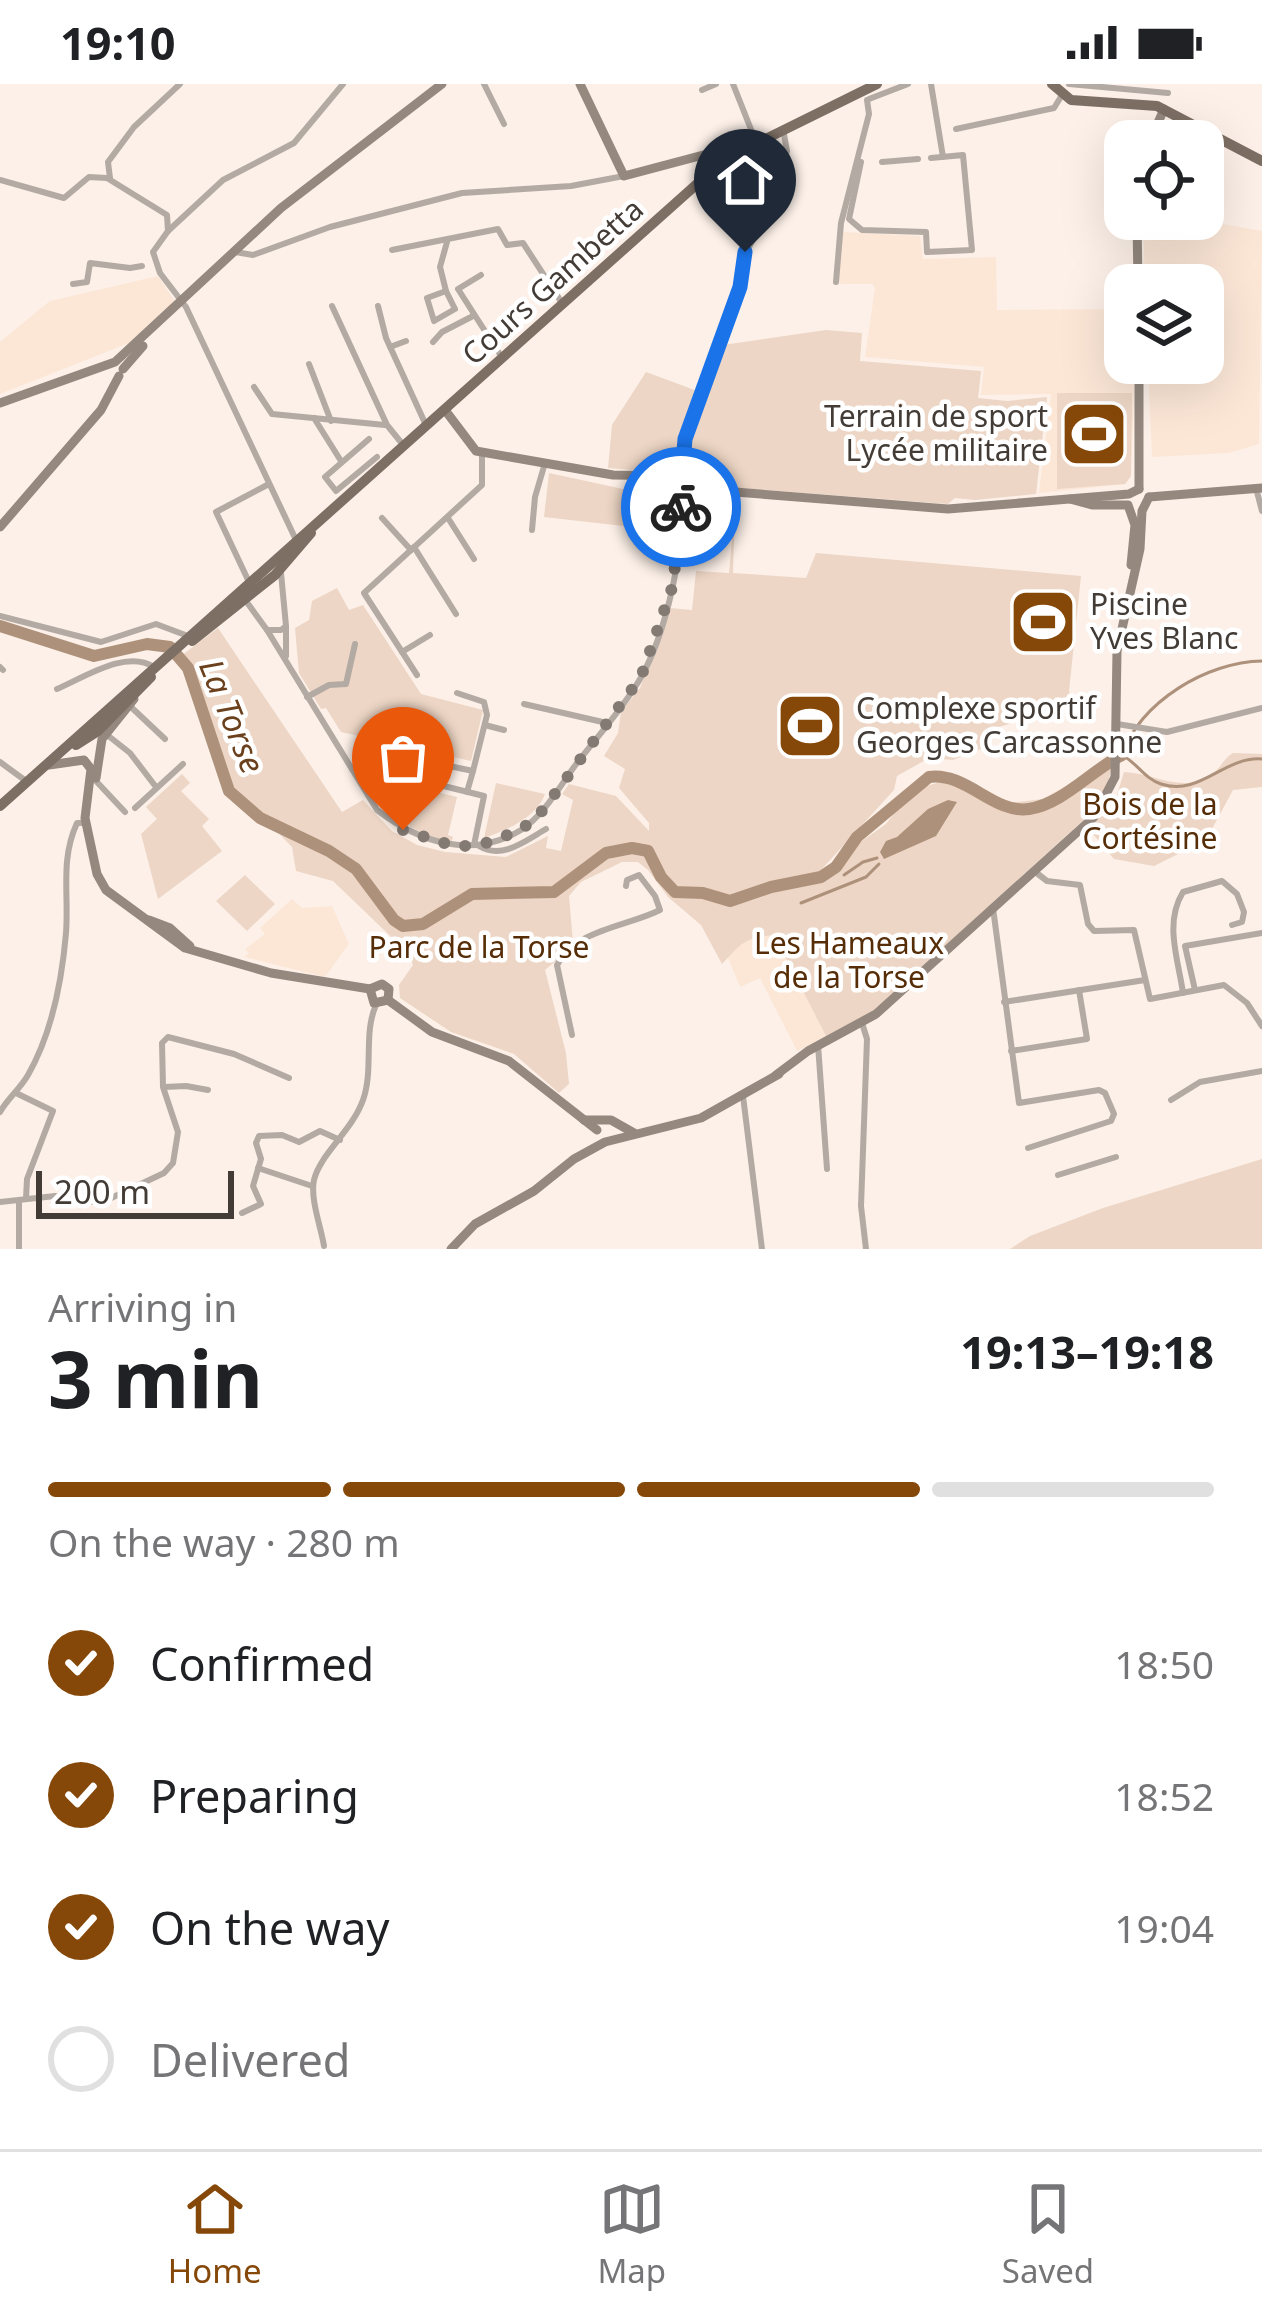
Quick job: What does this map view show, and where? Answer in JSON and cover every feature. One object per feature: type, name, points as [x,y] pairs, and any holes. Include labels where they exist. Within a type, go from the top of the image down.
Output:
[{"type":"main road","points":[[1052,84],[1081,101],[1164,109],[1262,160]]},
{"type":"main road","name":"Cours Gambetta","points":[[177,651],[249,581],[298,544],[720,164],[784,129],[869,93]]},
{"type":"main road","name":"Cours Gambetta","points":[[177,651],[188,636],[246,601],[283,568],[298,544]]},
{"type":"main road","points":[[27,782],[177,651]]},
{"type":"main road","points":[[0,809],[82,736],[134,699],[177,651]]},
{"type":"street","points":[[111,180],[108,163],[134,127],[180,84]]},
{"type":"street","points":[[298,544],[184,304],[155,263],[153,252],[168,231],[223,180],[294,143],[343,84]]},
{"type":"street","points":[[0,403],[90,373],[115,370],[235,252],[442,84]]},
{"type":"street","points":[[484,84],[504,124]]},
{"type":"street","points":[[580,84],[624,176]]},
{"type":"street","points":[[701,90],[716,84]]},
{"type":"street","points":[[733,84],[757,142]]},
{"type":"street","name":"Cours Gambetta","points":[[869,93],[908,84]]},
{"type":"street","points":[[931,84],[944,157]]},
{"type":"street","points":[[939,131],[1054,108],[1065,90],[1170,88],[1159,120]]},
{"type":"street","points":[[1149,104],[1150,89]]},
{"type":"street","points":[[869,93],[863,162],[849,219],[862,230],[926,232],[927,252],[972,250],[963,154],[931,158]]},
{"type":"street","points":[[246,601],[377,810],[403,830],[457,847],[521,830],[543,810],[641,677],[666,608],[677,551],[685,439],[722,344],[740,287],[743,257],[788,147],[784,129]]},
{"type":"street","points":[[235,252],[253,255],[329,227],[462,193],[571,185],[695,157],[720,164]]},
{"type":"street","points":[[882,162],[918,159]]},
{"type":"street","points":[[836,282],[841,223],[863,162]]},
{"type":"street","points":[[0,180],[64,198],[89,177],[111,180],[167,215],[168,231]]},
{"type":"street","points":[[392,250],[498,230],[507,245],[523,243],[563,306]]},
{"type":"street","points":[[446,291],[427,298],[434,321],[455,309],[440,267],[447,241]]},
{"type":"street","points":[[74,284],[87,282],[90,263],[142,266]]},
{"type":"street","points":[[481,275],[458,289],[503,359]]},
{"type":"street","points":[[332,306],[387,425],[405,446]]},
{"type":"street","points":[[378,307],[427,426]]},
{"type":"street","points":[[433,342],[473,316]]},
{"type":"street","points":[[391,347],[406,341]]},
{"type":"street","points":[[309,364],[331,421]]},
{"type":"street","points":[[0,527],[101,410],[115,370]]},
{"type":"street","points":[[324,1246],[313,1186],[321,1163],[363,1099],[371,1059],[370,1020],[382,1002],[386,986],[377,983],[369,998],[382,1002],[432,1032],[509,1061],[580,1119],[606,1133],[639,1133],[701,1118],[862,1023],[1094,817],[1112,788],[1117,651],[1140,549],[1139,384]]},
{"type":"street","points":[[254,387],[272,414],[387,425]]},
{"type":"street","points":[[445,410],[472,449],[482,453],[659,478],[683,487],[948,509],[1070,499],[1137,501],[1259,488],[1262,511]]},
{"type":"street","points":[[314,418],[341,463]]},
{"type":"street","points":[[369,439],[326,477],[336,491],[377,458]]},
{"type":"street","points":[[418,674],[364,593],[482,485],[482,453]]},
{"type":"street","points":[[532,530],[545,463]]},
{"type":"street","points":[[249,581],[216,512],[269,484]]},
{"type":"street","points":[[382,518],[412,549],[456,614]]},
{"type":"street","points":[[448,518],[474,559]]},
{"type":"street","points":[[283,568],[288,665]]},
{"type":"street","points":[[0,616],[101,643],[156,624],[188,636]]},
{"type":"street","points":[[267,630],[277,632],[286,626]]},
{"type":"street","points":[[403,652],[430,635]]},
{"type":"street","points":[[307,697],[329,685],[346,684],[355,644]]},
{"type":"street","points":[[57,689],[127,660],[140,659],[154,667]]},
{"type":"street","points":[[457,693],[484,702],[485,725],[467,792]]},
{"type":"street","points":[[118,699],[134,699]]},
{"type":"street","points":[[49,765],[94,757],[134,699]]},
{"type":"street","points":[[134,699],[166,739]]},
{"type":"street","points":[[524,704],[607,723]]},
{"type":"street","points":[[1117,724],[1182,730],[1262,708]]},
{"type":"street","points":[[485,725],[504,730]]},
{"type":"street","points":[[106,734],[130,753],[156,787]]},
{"type":"street","points":[[82,736],[84,760],[92,772],[79,826],[102,885],[139,916],[170,928],[196,950],[271,973],[370,989]]},
{"type":"street","points":[[0,1112],[16,1094],[42,1044],[62,971],[64,869],[96,781],[100,746]]},
{"type":"street","points":[[399,775],[411,758],[473,771]]},
{"type":"street","points":[[0,762],[27,782]]},
{"type":"street","points":[[135,808],[183,764]]},
{"type":"street","points":[[352,769],[363,766],[484,796],[475,845]]},
{"type":"street","points":[[96,781],[125,812]]},
{"type":"street","points":[[475,845],[486,851],[508,850],[546,829]]},
{"type":"street","points":[[1034,872],[1047,881],[1080,885],[1094,932],[1134,930],[1150,999],[1224,985],[1247,1003],[1262,1027]]},
{"type":"street","points":[[572,1035],[557,965],[562,954],[592,934],[660,910],[639,875],[627,880],[626,886]]},
{"type":"street","points":[[1184,993],[1172,922],[1183,892],[1222,881],[1230,886],[1244,912],[1242,922],[1232,925]]},
{"type":"street","points":[[993,908],[1019,1102],[1099,1090],[1114,1114],[1111,1121],[1028,1148]]},
{"type":"street","points":[[1195,990],[1185,946],[1262,933]]},
{"type":"street","points":[[1004,1003],[1145,980]]},
{"type":"street","points":[[1011,1051],[1087,1040],[1079,990]]},
{"type":"street","points":[[862,1023],[867,1039],[861,1206],[866,1249]]},
{"type":"street","points":[[0,1202],[55,1196],[107,1200],[164,1173],[173,1163],[178,1132],[163,1087],[162,1043],[176,1036],[289,1078]]},
{"type":"street","points":[[820,1047],[827,1169]]},
{"type":"street","points":[[1171,1100],[1200,1082],[1262,1071]]},
{"type":"street","points":[[163,1087],[208,1090]]},
{"type":"street","points":[[16,1094],[52,1111],[28,1179],[19,1249]]},
{"type":"street","points":[[743,1096],[762,1249]]},
{"type":"street","points":[[242,1213],[261,1204],[253,1186],[259,1136],[282,1135],[298,1142],[320,1131],[340,1140]]},
{"type":"street","points":[[451,1249],[476,1224],[591,1151],[606,1133]]},
{"type":"street","points":[[1058,1175],[1116,1156]]},
{"type":"street","points":[[258,1168],[313,1186]]},
{"type":"shaded area","points":[[1224,224],[1262,231],[1259,444],[1229,453],[1152,457],[1149,384],[1224,384],[1224,264],[1144,264],[1144,240],[1224,240]]},
{"type":"shaded area","points":[[842,232],[920,236],[923,259],[996,257],[997,310],[1104,309],[1104,384],[1134,384],[1131,476],[1125,484],[1039,493],[1051,394],[981,395],[984,367],[865,357],[875,288],[838,280]]},
{"type":"shaded area","points":[[158,276],[175,302],[134,341],[0,394],[0,342],[50,301]]},
{"type":"shaded area","points":[[948,800],[957,802],[936,836],[884,859],[880,852],[886,841]]},
{"type":"shaded area","points":[[292,899],[302,908],[332,906],[349,944],[325,977],[244,957],[249,953],[245,949],[265,934],[260,928]]},
{"type":"shaded area","points":[[774,935],[827,1038],[797,1051],[760,978],[740,987],[728,958],[735,946],[749,938]]},
{"type":"green space","points":[[826,330],[862,333],[860,361],[981,371],[978,398],[1047,397],[1036,494],[955,498],[948,504],[714,486],[683,470],[685,443],[723,345]]},
{"type":"green space","points":[[646,372],[700,392],[681,437],[677,465],[666,473],[608,468],[612,425]]},
{"type":"green space","name":"Terrain de sport Lycée militaire","points":[[1057,393],[1132,393],[1131,476],[1125,484],[1057,489]]},
{"type":"green space","points":[[549,473],[637,492],[632,527],[544,517]]},
{"type":"green space","points":[[735,505],[733,573],[806,578],[816,553],[1081,576],[1069,691],[1073,706],[984,731],[983,748],[953,760],[929,758],[897,776],[894,790],[821,870],[886,824],[912,790],[955,778],[1001,804],[1043,799],[1114,759],[1106,790],[1088,816],[872,1012],[827,1038],[774,935],[744,943],[722,964],[701,925],[638,862],[622,862],[581,882],[569,896],[573,942],[545,970],[566,1053],[569,1084],[559,1093],[514,1054],[451,1032],[400,998],[399,985],[413,965],[409,954],[333,881],[296,871],[292,847],[266,820],[224,789],[219,751],[177,659],[218,628],[342,812],[363,800],[392,831],[417,845],[506,857],[548,836],[546,848],[561,851],[573,800],[562,794],[569,784],[616,796],[649,831],[649,823],[619,788],[625,769],[604,756],[618,733],[621,712],[640,688],[670,608],[692,610],[696,571],[729,573]]},
{"type":"green space","points":[[337,588],[349,610],[363,605],[421,694],[483,710],[471,761],[341,732],[326,708],[321,709],[299,673],[295,628],[309,620],[312,601]]},
{"type":"green space","name":"Bois de la Cortésine","points":[[1233,753],[1262,754],[1262,787],[1233,790],[1206,840],[1154,866],[1114,859],[1089,829],[1117,795],[1124,772],[1191,783],[1212,774]]},
{"type":"green space","points":[[182,774],[190,783],[181,791],[209,819],[202,826],[222,851],[158,899],[141,834],[157,819],[146,807]]},
{"type":"green space","points":[[365,774],[457,797],[448,835],[453,837],[451,843],[423,833],[390,812],[363,778]]},
{"type":"green space","points":[[496,783],[545,794],[528,816],[484,838]]},
{"type":"green space","points":[[245,875],[275,904],[247,931],[216,901]]},
{"type":"green space","points":[[1262,1159],[1262,1249],[1010,1249],[1030,1236],[1103,1208]]},
{"type":"waterway","name":"La Torse","points":[[0,626],[94,656],[147,644],[170,647],[188,668],[229,791],[260,818],[356,869],[403,926],[423,924],[472,894],[554,892],[606,853],[632,848],[648,851],[675,892],[730,901],[821,877],[836,867],[857,837],[929,777],[956,781],[1004,805],[1029,809],[1054,800],[1122,755]]},
{"type":"waterway","points":[[1262,661],[1220,669],[1178,688],[1144,718],[1122,755],[1155,782],[1175,787],[1236,763],[1262,759]]},
{"type":"waterway","points":[[844,875],[877,858]]},
{"type":"waterway","points":[[801,903],[866,877],[879,864]]},
{"type":"way so far","points":[[403,830],[457,847],[486,843],[521,830],[543,810],[641,677],[673,585],[681,507]]},
{"type":"place","name":"Terrain de sport Lycée militaire","points":[[1094,434]]},
{"type":"place","name":"Piscine Yves Blanc","points":[[1043,622]]},
{"type":"place","name":"Complexe sportif Georges Carcassonne","points":[[810,726]]},
{"type":"route","points":[[681,507],[685,493],[676,484],[682,476],[685,439],[722,344],[740,287],[745,252]]},
{"type":"park label","name":"Parc de la Torse","points":[[479,948]]},
{"type":"park label","name":"Les Hameaux de la Torse","points":[[849,961]]}]
